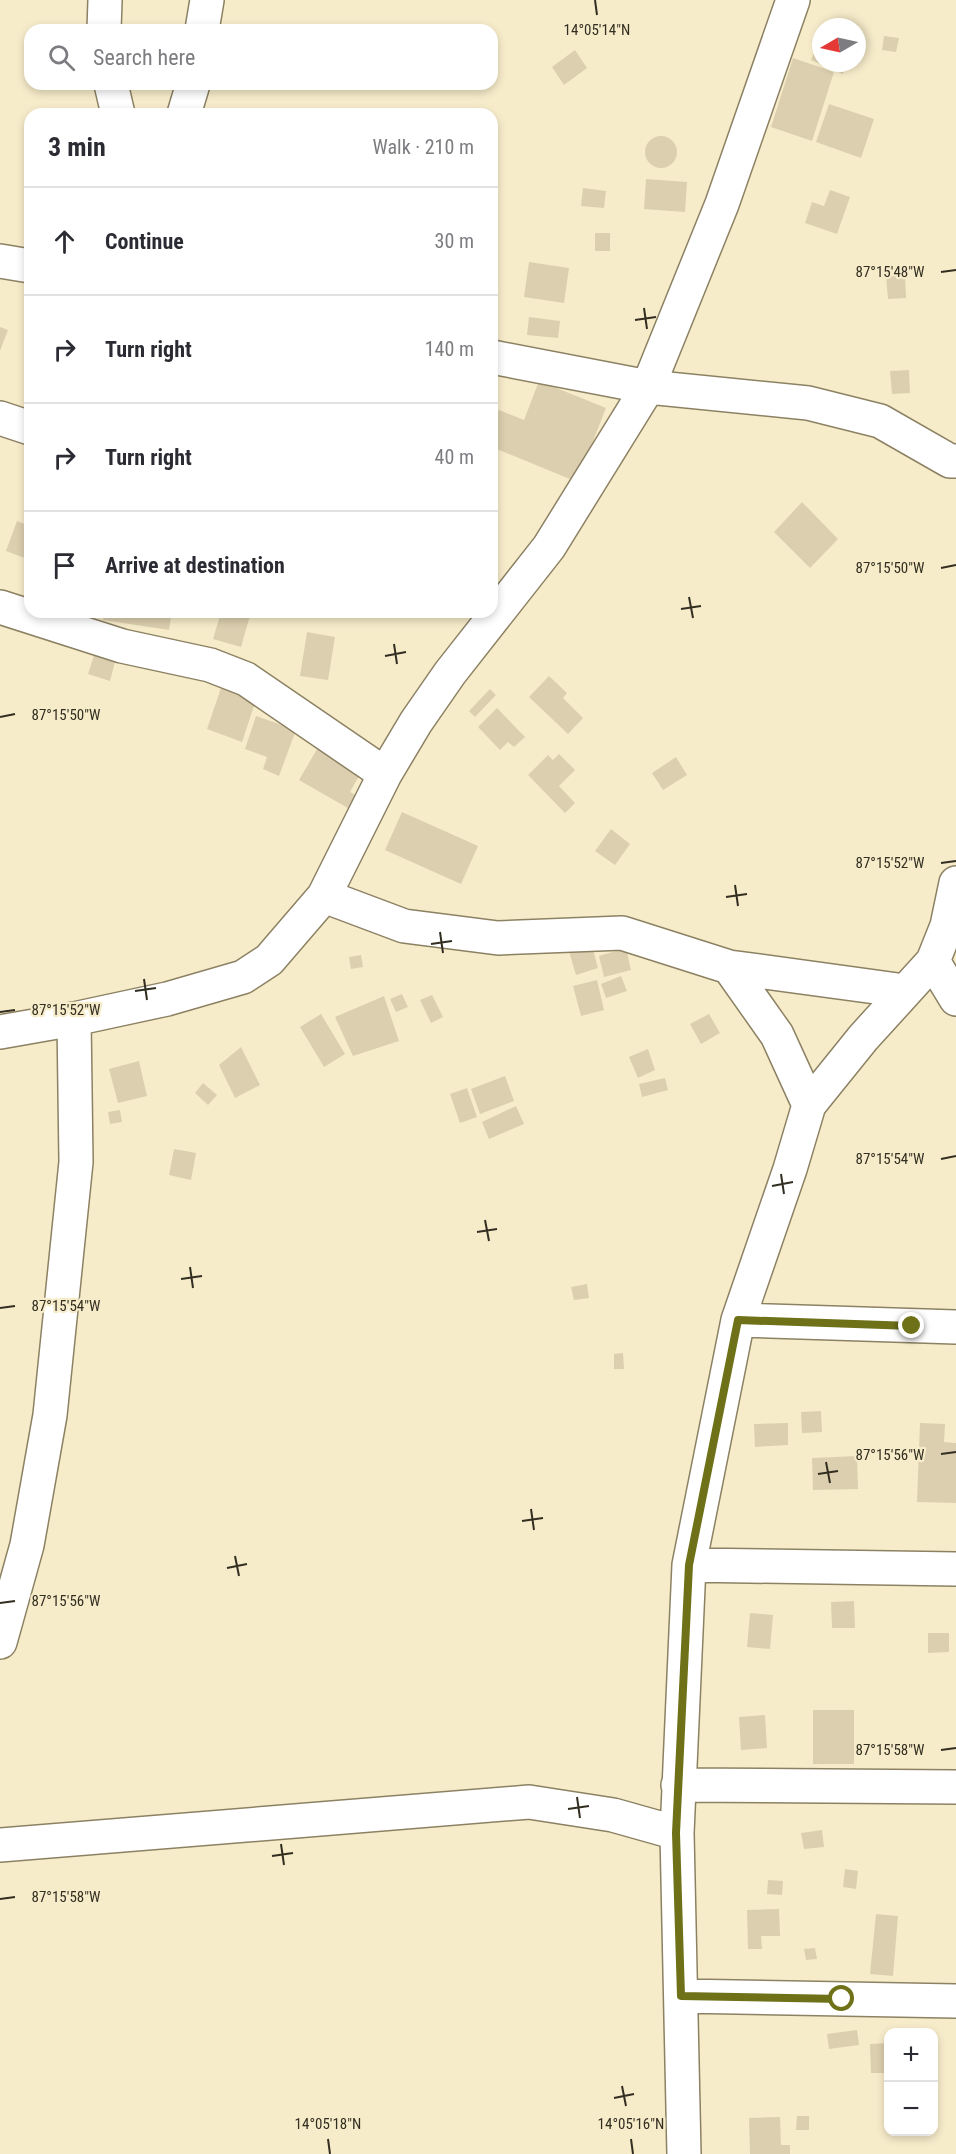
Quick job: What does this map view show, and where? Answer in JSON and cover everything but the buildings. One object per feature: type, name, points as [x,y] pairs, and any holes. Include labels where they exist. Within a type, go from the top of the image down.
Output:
[{"type":"street","points":[[104,24],[105,0]]},
{"type":"street","points":[[203,24],[207,0]]},
{"type":"street","points":[[498,612],[549,547],[648,387],[722,204],[793,0]]},
{"type":"street","points":[[112,90],[117,108]]},
{"type":"street","points":[[186,108],[191,90]]},
{"type":"street","points":[[0,261],[24,265]]},
{"type":"street","points":[[498,358],[648,387],[808,403],[880,421],[954,464]]},
{"type":"street","points":[[0,418],[24,426]]},
{"type":"street","points":[[0,607],[24,615]]},
{"type":"street","points":[[34,618],[122,646],[210,665],[246,679],[385,774]]},
{"type":"street","points":[[0,1032],[167,999],[243,977],[269,960],[324,896],[385,774],[416,722],[450,673],[493,618]]},
{"type":"street","points":[[684,2154],[676,1833],[689,1565],[738,1320],[790,1169],[809,1105],[863,1038],[933,961],[947,926],[956,882]]},
{"type":"street","points":[[324,896],[404,926],[498,939],[622,933],[729,967],[905,991]]},
{"type":"street","points":[[933,961],[956,999]]},
{"type":"street","points":[[729,967],[777,1035],[809,1105]]},
{"type":"street","points":[[0,1642],[27,1545],[50,1415],[76,1162],[74,1019]]},
{"type":"street","points":[[738,1320],[956,1327]]},
{"type":"street","points":[[689,1565],[956,1569]]},
{"type":"street","points":[[678,1785],[956,1787]]},
{"type":"street","points":[[0,1845],[529,1802],[613,1815],[676,1833]]},
{"type":"street","points":[[681,1996],[956,2001]]},
{"type":"route","points":[[842,1999],[681,1996],[676,1833],[689,1565],[738,1320],[912,1326]]}]
